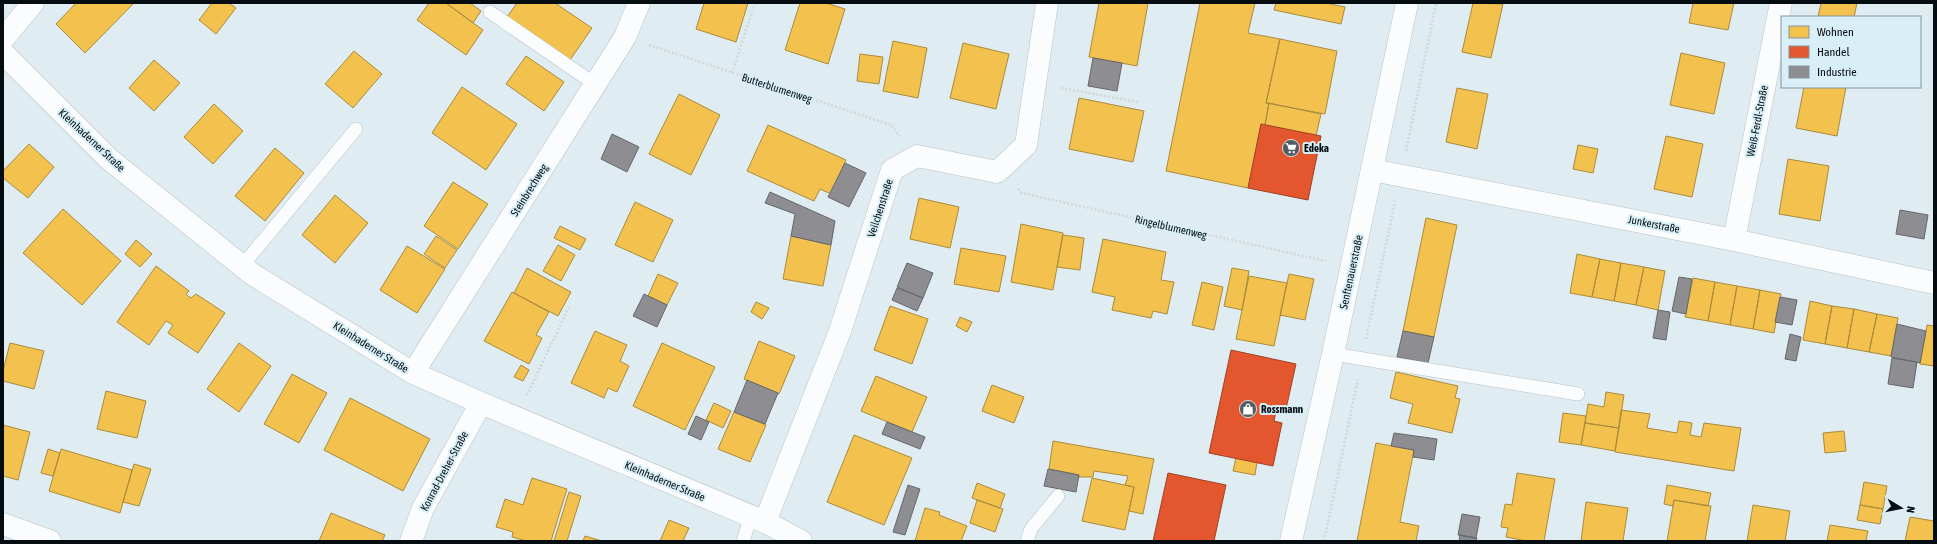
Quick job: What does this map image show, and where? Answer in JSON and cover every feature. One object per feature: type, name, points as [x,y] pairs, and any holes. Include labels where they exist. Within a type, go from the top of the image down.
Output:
[{"type":"street","points":[[3,39],[34,3]]},
{"type":"street","name":"Steinbrechweg","points":[[413,373],[626,37],[639,3]]},
{"type":"street","points":[[917,156],[997,172],[1026,145],[1047,3]]},
{"type":"street","name":"Senftenauerstraße","points":[[1291,541],[1352,266],[1407,3]]},
{"type":"street","name":"Weiß-Ferdl-Straße","points":[[1734,240],[1781,3]]},
{"type":"street","name":"Kleinhaderner Straße","points":[[3,53],[109,159],[252,274],[413,373],[758,519],[801,541]]},
{"type":"street","name":"Veilchenstraße","points":[[758,519],[840,331],[892,170],[917,156]]},
{"type":"street","name":"Junkerstraße","points":[[1372,170],[1734,240],[1934,283]]},
{"type":"street","name":"Konrad-Dreher-Straße","points":[[410,541],[423,508],[481,403]]},
{"type":"street","points":[[3,524],[50,541]]},
{"type":"lane","points":[[490,12],[596,85]]},
{"type":"lane","points":[[242,266],[356,129]]},
{"type":"lane","points":[[1333,354],[1578,394]]},
{"type":"lane","points":[[1027,541],[1031,529],[1058,496]]},
{"type":"lane","points":[[744,541],[758,519]]},
{"type":"path","points":[[732,73],[755,3]]},
{"type":"path","points":[[1324,541],[1436,3]]},
{"type":"path","name":"Butterblumenweg","points":[[626,37],[891,126],[917,156]]},
{"type":"path","points":[[1054,86],[1139,102]]},
{"type":"path","name":"Ringelblumenweg","points":[[997,172],[1022,193],[1352,266]]},
{"type":"path","points":[[534,380],[570,307]]},
{"type":"building: Wohnen","points":[[76,3],[134,3],[85,53],[56,24]]},
{"type":"building: Wohnen","points":[[212,3],[229,3],[236,8],[216,34],[199,20]]},
{"type":"building: Wohnen","points":[[429,3],[446,3],[483,30],[466,55],[417,20]]},
{"type":"building: Wohnen","points":[[446,3],[470,3],[481,11],[473,23]]},
{"type":"building: Wohnen","points":[[517,3],[555,3],[592,28],[570,60],[507,17]]},
{"type":"building: Wohnen","points":[[704,3],[748,3],[736,42],[696,29]]},
{"type":"building: Wohnen","points":[[800,3],[826,3],[845,9],[828,64],[785,50]]},
{"type":"building: Wohnen","points":[[1099,3],[1148,3],[1137,66],[1089,57]]},
{"type":"building: Wohnen","points":[[1200,3],[1255,3],[1248,33],[1280,39],[1266,103],[1269,103],[1265,125],[1261,124],[1248,188],[1166,171]]},
{"type":"building: Wohnen","points":[[1276,3],[1326,3],[1345,7],[1341,24],[1274,10]]},
{"type":"building: Wohnen","points":[[1473,3],[1503,4],[1491,58],[1462,52]]},
{"type":"building: Wohnen","points":[[1693,3],[1734,3],[1728,30],[1689,23]]},
{"type":"building: Wohnen","points":[[1821,3],[1857,3],[1854,16],[1818,16]]},
{"type":"building: Wohnen","points":[[1280,39],[1337,51],[1325,114],[1266,103]]},
{"type":"building: Wohnen","points":[[893,41],[927,48],[918,98],[883,91]]},
{"type":"building: Wohnen","points":[[963,43],[1009,54],[996,109],[950,98]]},
{"type":"building: Wohnen","points":[[354,51],[382,74],[353,108],[325,84]]},
{"type":"building: Wohnen","points":[[1681,53],[1725,63],[1714,114],[1670,105]]},
{"type":"building: Wohnen","points":[[860,54],[883,57],[879,84],[857,81]]},
{"type":"building: Wohnen","points":[[526,56],[564,82],[544,111],[506,84]]},
{"type":"building: Wohnen","points":[[154,60],[180,83],[154,111],[129,88]]},
{"type":"building: Wohnen","points":[[462,87],[517,124],[486,170],[432,133]]},
{"type":"building: Wohnen","points":[[1457,88],[1488,94],[1477,149],[1446,142]]},
{"type":"building: Wohnen","points":[[1804,88],[1846,88],[1837,136],[1796,128]]},
{"type":"building: Wohnen","points":[[679,94],[720,115],[691,175],[649,154]]},
{"type":"building: Wohnen","points":[[1079,98],[1144,111],[1133,162],[1069,149]]},
{"type":"building: Wohnen","points":[[1269,103],[1321,114],[1316,136],[1265,125]]},
{"type":"building: Wohnen","points":[[214,104],[243,131],[213,164],[184,137]]},
{"type":"building: Wohnen","points":[[768,125],[846,160],[831,194],[820,189],[814,201],[747,171]]},
{"type":"building: Wohnen","points":[[1666,136],[1703,144],[1692,197],[1654,189]]},
{"type":"building: Wohnen","points":[[29,144],[54,167],[28,198],[3,178],[3,171]]},
{"type":"building: Wohnen","points":[[1578,145],[1598,149],[1593,173],[1573,169]]},
{"type":"building: Wohnen","points":[[275,148],[304,173],[265,221],[235,196]]},
{"type":"building: Wohnen","points":[[1788,159],[1829,166],[1820,221],[1779,214]]},
{"type":"building: Wohnen","points":[[453,182],[488,204],[458,249],[424,226]]},
{"type":"building: Wohnen","points":[[335,195],[368,223],[335,263],[302,235]]},
{"type":"building: Wohnen","points":[[919,198],[959,207],[950,248],[910,239]]},
{"type":"building: Wohnen","points":[[635,202],[673,220],[653,262],[615,245]]},
{"type":"building: Wohnen","points":[[63,209],[121,261],[82,305],[23,253]]},
{"type":"building: Wohnen","points":[[1426,218],[1457,225],[1434,337],[1403,331]]},
{"type":"building: Wohnen","points":[[1021,224],[1063,233],[1053,290],[1011,282]]},
{"type":"building: Wohnen","points":[[560,226],[586,239],[580,250],[554,238]]},
{"type":"building: Wohnen","points":[[1063,235],[1084,238],[1080,270],[1057,267]]},
{"type":"building: Wohnen","points":[[436,236],[457,250],[445,268],[424,254]]},
{"type":"building: Wohnen","points":[[791,236],[831,245],[823,286],[783,279]]},
{"type":"building: Wohnen","points":[[1103,239],[1166,252],[1161,280],[1174,282],[1167,314],[1153,311],[1151,318],[1112,310],[1115,297],[1092,292]]},
{"type":"building: Wohnen","points":[[136,240],[152,254],[140,267],[125,254]]},
{"type":"building: Wohnen","points":[[558,245],[575,255],[561,281],[543,271]]},
{"type":"building: Wohnen","points":[[407,246],[445,269],[417,313],[380,290]]},
{"type":"building: Wohnen","points":[[961,248],[1006,256],[999,292],[954,284]]},
{"type":"building: Wohnen","points":[[1577,254],[1600,259],[1592,297],[1570,293]]},
{"type":"building: Wohnen","points":[[1600,259],[1621,263],[1614,301],[1592,297]]},
{"type":"building: Wohnen","points":[[1621,263],[1644,267],[1636,305],[1614,301]]},
{"type":"building: Wohnen","points":[[156,266],[189,291],[186,294],[188,296],[191,298],[196,294],[225,313],[198,353],[168,333],[173,325],[166,321],[149,345],[117,322]]},
{"type":"building: Wohnen","points":[[1644,267],[1665,271],[1658,310],[1636,305]]},
{"type":"building: Wohnen","points":[[527,268],[571,292],[558,316],[514,293]]},
{"type":"building: Wohnen","points":[[1232,268],[1249,271],[1242,310],[1224,306]]},
{"type":"building: Wohnen","points":[[658,274],[678,283],[667,305],[648,296]]},
{"type":"building: Wohnen","points":[[1289,274],[1314,279],[1305,320],[1280,315]]},
{"type":"building: Wohnen","points":[[1249,276],[1287,283],[1274,346],[1236,339]]},
{"type":"building: Wohnen","points":[[1693,278],[1715,282],[1708,321],[1685,317]]},
{"type":"building: Wohnen","points":[[1202,282],[1223,287],[1214,330],[1192,325]]},
{"type":"building: Wohnen","points":[[1715,282],[1737,286],[1730,325],[1708,321]]},
{"type":"building: Wohnen","points":[[1737,286],[1760,290],[1753,329],[1730,325]]},
{"type":"building: Wohnen","points":[[1760,290],[1781,294],[1774,333],[1753,329]]},
{"type":"building: Wohnen","points":[[512,292],[549,312],[536,335],[542,338],[529,364],[484,341]]},
{"type":"building: Wohnen","points":[[1810,301],[1832,306],[1825,344],[1803,340]]},
{"type":"building: Wohnen","points":[[756,302],[769,308],[762,319],[751,312]]},
{"type":"building: Wohnen","points":[[890,306],[928,319],[912,364],[874,350]]},
{"type":"building: Wohnen","points":[[1832,306],[1854,309],[1847,348],[1825,344]]},
{"type":"building: Wohnen","points":[[1854,309],[1877,314],[1869,352],[1847,348]]},
{"type":"building: Wohnen","points":[[1877,314],[1898,318],[1891,356],[1869,352]]},
{"type":"building: Wohnen","points":[[960,317],[972,322],[967,332],[956,326]]},
{"type":"building: Wohnen","points":[[1927,325],[1934,326],[1934,366],[1920,364]]},
{"type":"building: Wohnen","points":[[595,331],[627,345],[620,361],[629,366],[617,392],[608,388],[604,398],[571,383]]},
{"type":"building: Wohnen","points":[[759,341],[795,356],[779,394],[744,379]]},
{"type":"building: Wohnen","points":[[10,343],[44,351],[34,389],[3,381],[3,371]]},
{"type":"building: Wohnen","points":[[239,343],[271,366],[239,412],[207,389]]},
{"type":"building: Wohnen","points":[[662,343],[715,367],[685,430],[633,406]]},
{"type":"building: Wohnen","points":[[521,365],[529,370],[523,381],[514,377]]},
{"type":"building: Wohnen","points":[[1396,372],[1458,386],[1455,398],[1460,399],[1452,433],[1408,423],[1413,404],[1390,398]]},
{"type":"building: Wohnen","points":[[292,374],[327,393],[299,443],[264,424]]},
{"type":"building: Wohnen","points":[[876,376],[927,397],[912,432],[861,411]]},
{"type":"building: Wohnen","points":[[992,385],[1024,397],[1014,423],[982,411]]},
{"type":"building: Wohnen","points":[[106,391],[146,401],[137,438],[97,429]]},
{"type":"building: Wohnen","points":[[1606,392],[1624,395],[1619,428],[1585,423],[1588,404],[1604,407]]},
{"type":"building: Wohnen","points":[[350,398],[430,439],[403,491],[324,450]]},
{"type":"building: Wohnen","points":[[714,403],[731,411],[723,428],[706,420]]},
{"type":"building: Wohnen","points":[[1621,410],[1650,414],[1647,428],[1677,433],[1679,421],[1692,423],[1690,435],[1701,437],[1704,423],[1741,428],[1734,471],[1615,452]]},
{"type":"building: Wohnen","points":[[734,412],[766,425],[750,462],[718,449]]},
{"type":"building: Wohnen","points":[[1563,413],[1586,416],[1581,445],[1559,442]]},
{"type":"building: Wohnen","points":[[1585,423],[1619,428],[1615,451],[1581,445]]},
{"type":"building: Wohnen","points":[[3,425],[30,432],[18,480],[3,476]]},
{"type":"building: Wohnen","points":[[1844,431],[1846,451],[1825,453],[1823,433]]},
{"type":"building: Wohnen","points":[[854,435],[912,458],[884,525],[827,502]]},
{"type":"building: Wohnen","points":[[1053,441],[1154,459],[1143,514],[1129,511],[1134,487],[1125,485],[1128,476],[1094,471],[1093,477],[1078,477],[1079,475],[1049,469]]},
{"type":"building: Wohnen","points":[[1376,443],[1414,450],[1400,522],[1419,526],[1416,541],[1357,541]]},
{"type":"building: Wohnen","points":[[48,449],[60,453],[53,476],[41,473]]},
{"type":"building: Wohnen","points":[[61,449],[132,470],[120,513],[49,491]]},
{"type":"building: Wohnen","points":[[1236,458],[1257,462],[1255,475],[1233,471]]},
{"type":"building: Wohnen","points":[[134,464],[151,469],[139,506],[123,502]]},
{"type":"building: Wohnen","points":[[1517,473],[1555,479],[1544,541],[1527,541],[1506,537],[1508,528],[1501,527],[1505,504],[1512,505]]},
{"type":"building: Wohnen","points":[[532,478],[567,489],[551,541],[526,541],[512,537],[513,532],[496,527],[505,499],[523,505]]},
{"type":"building: Wohnen","points":[[1092,478],[1134,487],[1125,530],[1082,521]]},
{"type":"building: Wohnen","points":[[1864,482],[1887,486],[1883,509],[1860,505]]},
{"type":"building: Wohnen","points":[[977,483],[1005,494],[1000,508],[972,498]]},
{"type":"building: Wohnen","points":[[1667,485],[1711,493],[1708,506],[1674,500],[1673,506],[1664,504]]},
{"type":"building: Wohnen","points":[[569,492],[581,496],[567,541],[554,541]]},
{"type":"building: Wohnen","points":[[977,500],[1003,509],[995,532],[970,523]]},
{"type":"building: Wohnen","points":[[1674,500],[1711,506],[1705,541],[1667,541]]},
{"type":"building: Wohnen","points":[[1586,502],[1628,508],[1623,541],[1581,541]]},
{"type":"building: Wohnen","points":[[1753,505],[1790,511],[1785,541],[1747,541]]},
{"type":"building: Wohnen","points":[[1860,505],[1883,509],[1880,524],[1857,520]]},
{"type":"building: Wohnen","points":[[925,508],[940,512],[939,515],[967,526],[961,541],[915,541]]},
{"type":"building: Wohnen","points":[[331,513],[385,535],[382,541],[319,541]]},
{"type":"building: Wohnen","points":[[1910,517],[1934,521],[1934,541],[1905,541]]},
{"type":"building: Wohnen","points":[[669,520],[689,528],[683,541],[660,541]]},
{"type":"building: Wohnen","points":[[1830,525],[1868,531],[1866,541],[1827,541]]},
{"type":"building: Wohnen","points":[[585,536],[602,541],[583,541]]},
{"type":"building: Handel","points":[[1261,124],[1321,136],[1308,200],[1248,188]]},
{"type":"building: Handel","points":[[1231,350],[1296,364],[1286,409],[1277,407],[1274,421],[1282,423],[1273,466],[1209,453]]},
{"type":"building: Handel","points":[[1168,473],[1226,485],[1214,541],[1153,541]]},
{"type":"building: Industrie","points":[[1093,58],[1122,63],[1117,91],[1088,86]]},
{"type":"building: Industrie","points":[[612,134],[639,147],[627,172],[601,159]]},
{"type":"building: Industrie","points":[[845,163],[866,173],[849,207],[828,197]]},
{"type":"building: Industrie","points":[[770,192],[835,221],[831,245],[791,236],[795,214],[765,203]]},
{"type":"building: Industrie","points":[[1900,210],[1928,215],[1924,239],[1896,234]]},
{"type":"building: Industrie","points":[[907,263],[933,273],[923,298],[897,287]]},
{"type":"building: Industrie","points":[[1679,277],[1692,279],[1686,314],[1672,311]]},
{"type":"building: Industrie","points":[[897,288],[923,298],[917,311],[892,300]]},
{"type":"building: Industrie","points":[[644,294],[667,305],[657,327],[633,316]]},
{"type":"building: Industrie","points":[[1780,297],[1797,300],[1792,325],[1775,322]]},
{"type":"building: Industrie","points":[[1658,310],[1670,312],[1666,340],[1653,338]]},
{"type":"building: Industrie","points":[[1897,324],[1926,331],[1920,363],[1891,357]]},
{"type":"building: Industrie","points":[[1403,331],[1434,337],[1428,363],[1397,357]]},
{"type":"building: Industrie","points":[[1790,334],[1801,337],[1796,361],[1785,359]]},
{"type":"building: Industrie","points":[[1892,358],[1917,362],[1913,388],[1888,384]]},
{"type":"building: Industrie","points":[[747,380],[778,393],[765,424],[734,412]]},
{"type":"building: Industrie","points":[[696,416],[709,422],[701,440],[688,434]]},
{"type":"building: Industrie","points":[[887,422],[925,437],[920,449],[882,434]]},
{"type":"building: Industrie","points":[[1394,433],[1437,439],[1434,460],[1413,457],[1414,450],[1391,446]]},
{"type":"building: Industrie","points":[[1048,469],[1079,475],[1076,492],[1044,486]]},
{"type":"building: Industrie","points":[[908,485],[920,489],[905,535],[893,532]]},
{"type":"building: Industrie","points":[[1462,514],[1480,517],[1476,538],[1458,535]]},
{"type":"building: Industrie","points":[[1460,535],[1477,538],[1476,541],[1459,541]]},
{"type":"place","name":"Edeka","points":[[1291,148]]},
{"type":"place","name":"Rossmann","points":[[1248,409]]}]
